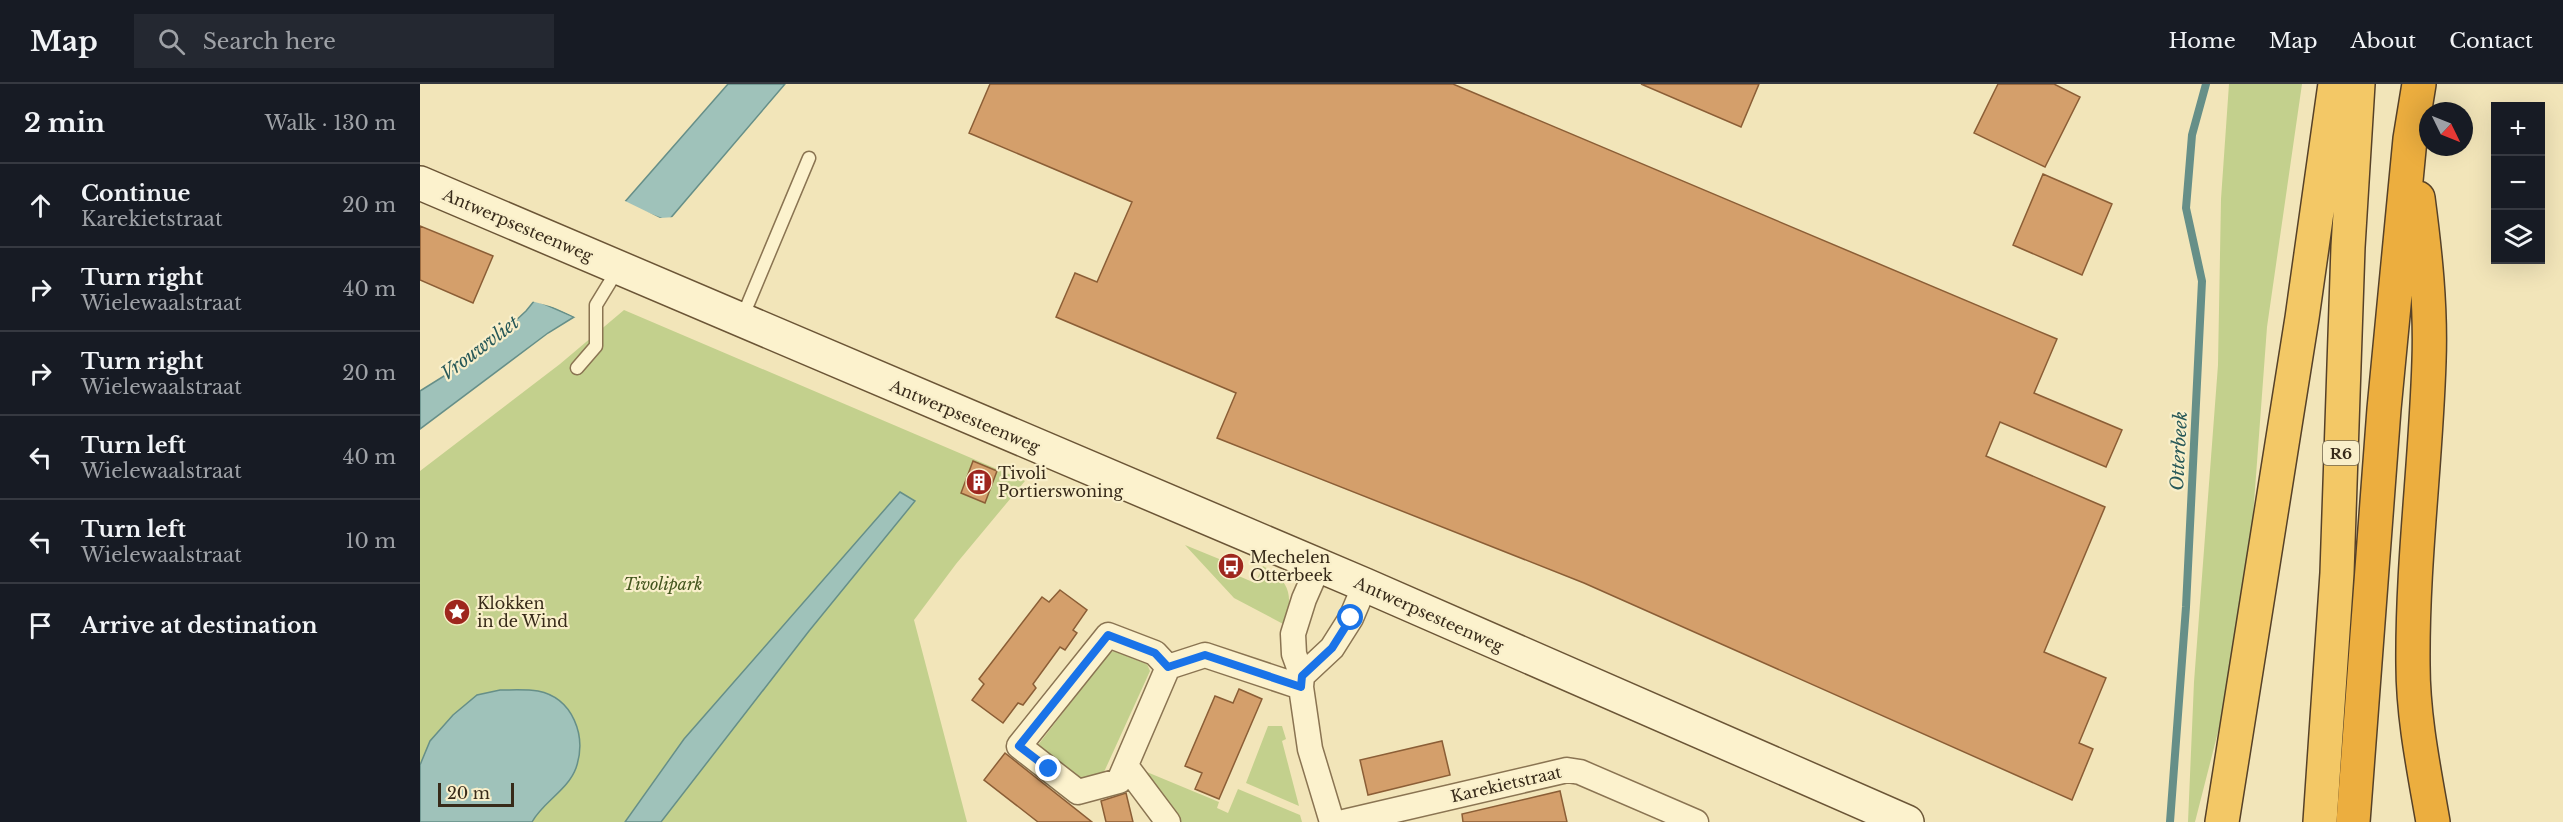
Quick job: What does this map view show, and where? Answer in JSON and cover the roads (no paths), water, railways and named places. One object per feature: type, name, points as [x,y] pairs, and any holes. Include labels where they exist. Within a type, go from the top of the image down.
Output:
[{"type":"highway","points":[[2222,822],[2302,318],[2335,84]]},
{"type":"highway","name":"R6","points":[[2320,822],[2337,573],[2348,247],[2358,84]]},
{"type":"highway","name":"R6","points":[[2353,822],[2384,409],[2410,139],[2419,84]]},
{"type":"highway","points":[[2410,139],[2426,259],[2429,359],[2418,522],[2412,666],[2419,746],[2433,822]]},
{"type":"main road","name":"Antwerpsesteenweg","points":[[420,183],[1318,567],[1365,585],[1907,822]]},
{"type":"street","points":[[1318,567],[1304,599],[1293,634],[1294,654],[1301,682],[1310,749],[1332,822]]},
{"type":"street","points":[[1301,682],[1332,648],[1351,618],[1365,585]]},
{"type":"street","points":[[1168,667],[1155,653],[1108,635],[1019,746],[1078,792],[1119,781],[1168,667],[1205,655],[1301,682]]},
{"type":"street","points":[[1126,766],[1168,822]]},
{"type":"street","name":"Karekietstraat","points":[[1344,822],[1567,770],[1580,772],[1696,822]]},
{"type":"lane","points":[[741,321],[809,158]]},
{"type":"lane","points":[[577,368],[596,346],[596,305],[619,268]]},
{"type":"water","points":[[728,84],[785,84],[668,221],[623,204]]},
{"type":"water","points":[[535,300],[574,317],[548,333],[420,429],[420,391],[481,353]]},
{"type":"water","points":[[900,492],[915,501],[809,631],[661,822],[625,822],[684,739]]},
{"type":"water","points":[[500,690],[538,691],[560,701],[568,710],[578,731],[580,743],[579,756],[572,776],[532,822],[420,822],[420,765],[430,741],[453,715],[477,695]]},
{"type":"waterway","name":"Otterbeek","points":[[2170,822],[2186,607],[2202,281],[2186,208],[2192,135],[2206,84]]},
{"type":"place","name":"Tivoli Portierswoning","points":[[979,482]]},
{"type":"place","name":"Mechelen Otterbeek","points":[[1231,566]]},
{"type":"place","name":"Klokken in de Wind","points":[[457,612]]},
{"type":"water label","name":"Vrouwvliet","points":[[480,348]]},
{"type":"park label","name":"Tivolipark","points":[[663,584]]}]
